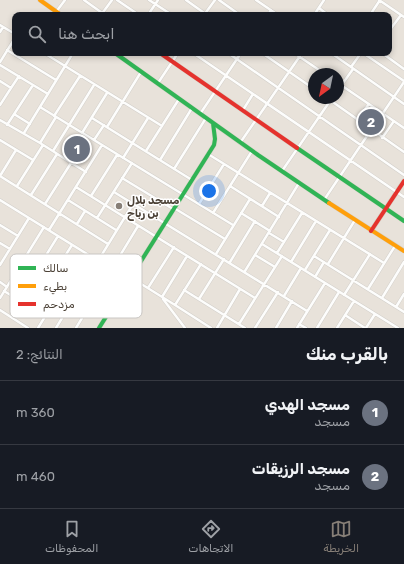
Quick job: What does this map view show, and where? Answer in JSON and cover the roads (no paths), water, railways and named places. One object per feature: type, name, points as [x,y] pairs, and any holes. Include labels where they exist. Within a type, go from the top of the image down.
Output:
[{"type":"street","points":[[40,0],[56,12],[65,0]]},
{"type":"street","points":[[84,0],[100,12]]},
{"type":"street","points":[[104,12],[112,0]]},
{"type":"street","points":[[117,0],[135,12]]},
{"type":"street","points":[[150,0],[167,12]]},
{"type":"street","points":[[150,12],[158,0]]},
{"type":"street","points":[[186,0],[202,12]]},
{"type":"street","points":[[206,12],[215,0]]},
{"type":"street","points":[[219,0],[236,12]]},
{"type":"street","points":[[256,0],[274,12]]},
{"type":"street","points":[[316,12],[324,0]]},
{"type":"street","points":[[372,12],[380,0],[404,17]]},
{"type":"street","points":[[319,8],[324,12]]},
{"type":"street","points":[[392,27],[400,15]]},
{"type":"street","points":[[0,25],[12,32]]},
{"type":"street","points":[[0,32],[3,27]]},
{"type":"street","points":[[12,42],[0,63],[48,94]]},
{"type":"street","points":[[7,50],[12,53]]},
{"type":"street","points":[[17,56],[56,80]]},
{"type":"street","points":[[49,56],[162,126]]},
{"type":"street","points":[[24,133],[71,56]]},
{"type":"street","points":[[122,56],[142,72],[252,151],[371,231],[404,251]]},
{"type":"street","points":[[164,56],[339,178],[404,220]]},
{"type":"street","points":[[158,83],[176,56]]},
{"type":"street","points":[[198,56],[308,133],[404,197]]},
{"type":"street","points":[[232,56],[360,146],[404,175]]},
{"type":"street","points":[[200,114],[239,56]]},
{"type":"street","points":[[266,56],[308,85]]},
{"type":"street","points":[[335,56],[404,104]]},
{"type":"street","points":[[344,80],[360,56]]},
{"type":"street","points":[[366,56],[404,82],[383,113]]},
{"type":"street","points":[[386,56],[404,69]]},
{"type":"street","points":[[240,142],[300,57],[316,68]]},
{"type":"street","points":[[94,140],[142,72]]},
{"type":"street","points":[[0,105],[1,101],[19,76]]},
{"type":"street","points":[[17,186],[33,160],[55,116],[80,76]]},
{"type":"street","points":[[0,81],[11,88]]},
{"type":"street","points":[[7,125],[33,85]]},
{"type":"street","points":[[53,151],[94,85]]},
{"type":"street","points":[[344,87],[404,128]]},
{"type":"street","points":[[82,133],[107,93]]},
{"type":"street","points":[[243,110],[253,94]]},
{"type":"street","points":[[146,151],[179,99]]},
{"type":"street","points":[[282,171],[328,104]]},
{"type":"street","points":[[337,104],[382,138],[404,152]]},
{"type":"street","points":[[357,120],[369,104]]},
{"type":"street","points":[[40,106],[117,155],[233,225]]},
{"type":"street","points":[[160,160],[192,108]]},
{"type":"street","points":[[14,114],[30,124]]},
{"type":"street","points":[[92,118],[192,180]]},
{"type":"street","points":[[123,158],[148,118]]},
{"type":"street","points":[[174,169],[206,118]]},
{"type":"street","points":[[0,125],[1,121],[24,133],[86,172]]},
{"type":"street","points":[[382,138],[394,121]]},
{"type":"street","points":[[142,259],[215,143],[213,123]]},
{"type":"street","points":[[324,200],[371,130]]},
{"type":"street","points":[[0,140],[33,160]]},
{"type":"street","points":[[49,230],[102,145]]},
{"type":"street","points":[[0,182],[1,176],[16,150]]},
{"type":"street","points":[[213,213],[252,151]]},
{"type":"street","points":[[31,195],[57,154]]},
{"type":"street","points":[[208,154],[384,263]]},
{"type":"street","points":[[92,196],[117,155]]},
{"type":"street","points":[[45,204],[71,163]]},
{"type":"street","points":[[97,218],[132,163]]},
{"type":"street","points":[[199,204],[224,164]]},
{"type":"street","points":[[1,176],[108,244]]},
{"type":"street","points":[[122,178],[224,239]]},
{"type":"street","points":[[371,231],[404,181]]},
{"type":"street","points":[[245,271],[299,183]]},
{"type":"street","points":[[230,186],[279,217]]},
{"type":"street","points":[[76,187],[92,196],[104,206],[174,247],[255,298]]},
{"type":"street","points":[[114,192],[245,271],[307,311]]},
{"type":"street","points":[[262,206],[270,193]]},
{"type":"street","points":[[216,254],[250,199]]},
{"type":"street","points":[[0,200],[87,254]]},
{"type":"street","points":[[68,200],[116,230]]},
{"type":"street","points":[[102,254],[133,204]]},
{"type":"street","points":[[77,224],[85,211]]},
{"type":"street","points":[[277,253],[302,212]]},
{"type":"street","points":[[241,213],[284,242]]},
{"type":"street","points":[[0,264],[29,218]]},
{"type":"street","points":[[328,264],[355,220]]},
{"type":"street","points":[[230,262],[255,221]]},
{"type":"street","points":[[291,262],[316,221]]},
{"type":"street","points":[[0,225],[18,236]]},
{"type":"street","points":[[121,254],[138,226]]},
{"type":"street","points":[[28,254],[44,227]]},
{"type":"street","points":[[305,270],[330,230]]},
{"type":"street","points":[[47,254],[58,236]]},
{"type":"street","points":[[0,243],[10,249]]},
{"type":"street","points":[[66,254],[72,244]]},
{"type":"street","points":[[262,244],[398,328]]},
{"type":"street","points":[[368,290],[395,246]]},
{"type":"street","points":[[148,288],[174,247]]},
{"type":"street","points":[[255,254],[275,267]]},
{"type":"street","points":[[344,295],[370,254]]},
{"type":"street","points":[[162,297],[187,256]]},
{"type":"street","points":[[239,324],[282,256]]},
{"type":"street","points":[[314,256],[404,312]]},
{"type":"street","points":[[198,299],[224,259]]},
{"type":"street","points":[[315,277],[324,262]]},
{"type":"street","points":[[382,298],[404,262]]},
{"type":"street","points":[[175,305],[201,264]]},
{"type":"street","points":[[284,296],[301,268]]},
{"type":"street","points":[[0,282],[7,287]]},
{"type":"street","points":[[0,298],[10,282]]},
{"type":"street","points":[[297,328],[325,283]]},
{"type":"street","points":[[142,285],[211,328]]},
{"type":"street","points":[[217,328],[240,289]]},
{"type":"street","points":[[184,290],[245,328]]},
{"type":"street","points":[[4,291],[10,295]]},
{"type":"street","points":[[255,328],[278,292]]},
{"type":"street","points":[[317,328],[339,292]]},
{"type":"street","points":[[396,307],[404,294]]},
{"type":"street","points":[[162,297],[185,328]]},
{"type":"street","points":[[276,328],[292,301]]},
{"type":"street","points":[[337,328],[354,301]]},
{"type":"street","points":[[0,310],[10,316]]},
{"type":"street","points":[[345,315],[366,328],[375,314]]},
{"type":"street","points":[[13,318],[28,328]]},
{"type":"street","points":[[38,328],[44,318]]},
{"type":"street","points":[[56,328],[62,318]]},
{"type":"street","points":[[76,328],[82,318]]},
{"type":"street","points":[[99,328],[105,318]]},
{"type":"street","points":[[20,328],[22,324]]},
{"type":"street","points":[[299,324],[306,328]]},
{"type":"place","name":"مسجد الرزيقات","points":[[371,122]]},
{"type":"place","name":"مسجد الهدي","points":[[77,149]]},
{"type":"place","name":"مسجد بلال بن رباح","points":[[119,206]]}]
